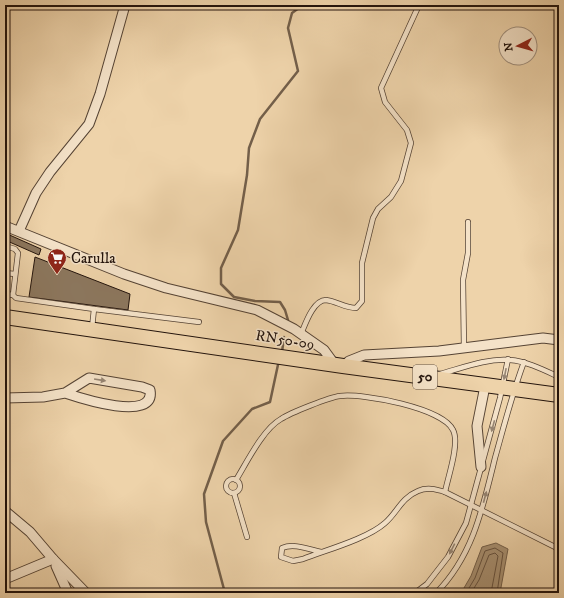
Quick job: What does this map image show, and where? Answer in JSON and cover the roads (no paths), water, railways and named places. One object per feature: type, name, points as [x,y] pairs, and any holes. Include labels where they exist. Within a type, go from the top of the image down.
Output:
[{"type":"main road","name":"RN50-09","points":[[5,317],[339,366],[559,395]]},
{"type":"street","points":[[18,230],[36,193],[46,178],[89,124],[100,94],[125,5]]},
{"type":"street","points":[[5,226],[124,274],[166,288],[257,310],[301,334],[324,350],[339,366],[364,355],[464,349],[519,340],[543,338],[559,340]]},
{"type":"street","points":[[5,398],[43,397],[65,393],[89,378],[142,387],[150,390],[151,394],[149,400],[143,406],[131,407],[85,400],[65,393]]},
{"type":"street","points":[[480,467],[477,426],[485,386]]},
{"type":"street","points":[[5,511],[30,532],[53,560],[86,593]]},
{"type":"street","points":[[5,579],[53,560]]},
{"type":"street","points":[[53,560],[68,593]]},
{"type":"lane","points":[[301,334],[316,305],[320,302],[325,300],[356,308],[362,301],[362,263],[372,222],[378,209],[390,197],[401,181],[411,143],[407,130],[385,102],[382,88],[418,5]]},
{"type":"lane","points":[[464,349],[463,280],[468,253],[468,222]]},
{"type":"lane","points":[[5,246],[14,249],[18,253],[13,295]]},
{"type":"lane","points":[[5,273],[15,274]]},
{"type":"lane","points":[[5,294],[13,295],[16,298],[200,322]]},
{"type":"lane","points":[[91,330],[94,309]]},
{"type":"lane","points":[[436,593],[447,582],[464,556],[482,511],[508,389],[508,359]]},
{"type":"lane","points":[[428,377],[475,364],[508,359],[524,362],[559,378]]},
{"type":"lane","points":[[415,593],[427,584],[448,557],[466,523],[480,467],[508,389],[524,362]]},
{"type":"lane","points":[[247,537],[234,493],[230,492],[226,486],[231,480],[236,480],[270,427],[280,419],[339,396],[355,395],[411,405],[446,421],[453,429],[456,438],[445,492]]},
{"type":"lane","points":[[234,493],[240,486],[236,480]]},
{"type":"lane","points":[[321,552],[296,546],[287,546],[282,548],[281,557],[293,561],[321,552],[361,537],[386,523],[406,497],[418,491],[431,488],[445,492],[559,549]]},
{"type":"water","points":[[496,543],[508,549],[500,593],[461,593],[471,576],[482,547]]},
{"type":"waterway","points":[[288,320],[285,310],[280,302],[255,301],[234,297],[221,284],[221,268],[238,230],[247,175],[249,148],[260,119],[298,71],[288,28],[292,13],[303,5]]},
{"type":"waterway","points":[[282,352],[284,337]]},
{"type":"waterway","points":[[225,593],[206,522],[204,494],[223,441],[252,409],[270,402],[279,360]]},
{"type":"place","name":"Carulla","points":[[57,275]]}]
